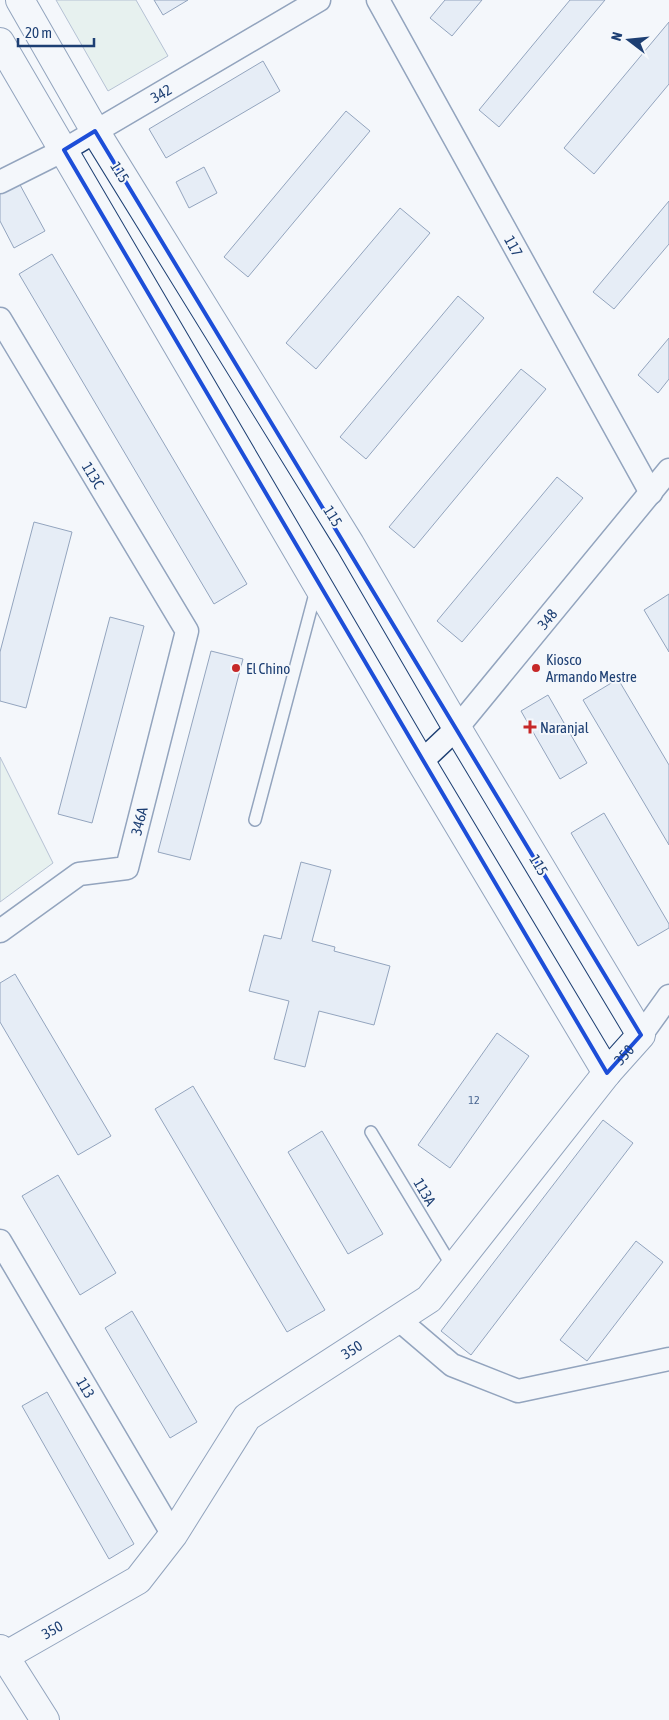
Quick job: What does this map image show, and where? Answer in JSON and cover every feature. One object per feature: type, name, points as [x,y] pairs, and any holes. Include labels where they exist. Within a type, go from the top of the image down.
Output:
[{"type":"street","name":"115","points":[[20,0],[95,131],[350,544],[457,728],[641,1035]]},
{"type":"street","name":"342","points":[[0,182],[64,150],[319,0]]},
{"type":"street","name":"117","points":[[378,0],[651,493]]},
{"type":"street","points":[[0,42],[421,762],[607,1073]]},
{"type":"street","name":"113C","points":[[0,319],[187,631]]},
{"type":"street","name":"348","points":[[421,762],[457,728],[669,470]]},
{"type":"street","name":"346A","points":[[0,931],[79,874],[127,868],[187,631]]},
{"type":"street","name":"350","points":[[2,1654],[138,1580],[173,1535],[248,1417],[429,1299],[607,1073],[641,1035],[669,996]]},
{"type":"street","name":"113","points":[[0,1241],[173,1535]]},
{"type":"street","points":[[398,1319],[452,1365],[518,1391],[669,1359]]},
{"type":"street","points":[[2,1654],[45,1720]]},
{"type":"lane","points":[[255,820],[318,585]]},
{"type":"lane","name":"113A","points":[[371,1132],[453,1268]]},
{"type":"highlighted area","points":[[95,131],[641,1035],[607,1073],[64,150]]},
{"type":"shaded area","points":[[56,0],[136,0],[168,56],[108,91]]},
{"type":"shaded area","points":[[0,757],[53,863],[0,902]]},
{"type":"building","points":[[154,0],[188,0],[163,15]]},
{"type":"building","points":[[445,0],[482,0],[452,36],[430,18]]},
{"type":"building","points":[[570,0],[605,0],[499,127],[479,110]]},
{"type":"building","points":[[669,22],[669,84],[594,174],[564,148]]},
{"type":"building","points":[[263,61],[280,91],[166,158],[149,129]]},
{"type":"building","points":[[346,111],[370,131],[248,277],[224,257]]},
{"type":"building","points":[[204,167],[217,193],[189,208],[176,182]]},
{"type":"building","points":[[19,183],[45,231],[14,248],[0,221],[0,193]]},
{"type":"building","points":[[669,201],[669,244],[614,309],[593,292]]},
{"type":"building","points":[[400,208],[430,233],[316,369],[286,343]]},
{"type":"building","points":[[52,254],[247,584],[214,604],[19,274]]},
{"type":"building","points":[[458,296],[484,318],[366,459],[340,437]]},
{"type":"building","points":[[669,338],[669,379],[658,393],[638,375]]},
{"type":"building","points":[[521,369],[546,389],[414,548],[389,527]]},
{"type":"building","points":[[557,477],[583,498],[462,642],[437,621]]},
{"type":"building","points":[[34,522],[72,532],[26,708],[0,701],[0,652]]},
{"type":"building","points":[[669,594],[669,652],[644,610]]},
{"type":"building","points":[[110,617],[144,626],[92,823],[58,814]]},
{"type":"building","points":[[211,651],[243,659],[190,860],[158,852]]},
{"type":"building","points":[[618,679],[669,765],[669,845],[583,700]]},
{"type":"building","points":[[548,695],[587,763],[560,779],[521,711]]},
{"type":"building","points":[[604,813],[669,924],[669,928],[638,946],[571,833]]},
{"type":"building","points":[[301,862],[331,870],[312,941],[335,947],[334,951],[390,966],[374,1025],[319,1011],[305,1067],[274,1059],[289,1001],[249,991],[264,935],[281,939]]},
{"type":"building","points":[[15,974],[111,1136],[78,1155],[0,1022],[0,983]]},
{"type":"building","points":[[497,1033],[529,1056],[450,1168],[418,1145]]},
{"type":"building","points":[[193,1086],[325,1310],[287,1332],[155,1109]]},
{"type":"building","points":[[603,1120],[633,1143],[471,1355],[441,1331]]},
{"type":"building","points":[[322,1131],[383,1234],[348,1254],[288,1152]]},
{"type":"building","points":[[58,1175],[116,1273],[80,1295],[22,1196]]},
{"type":"building","points":[[636,1241],[663,1262],[587,1361],[560,1340]]},
{"type":"building","points":[[132,1311],[197,1422],[170,1438],[105,1328]]},
{"type":"building","points":[[47,1392],[134,1544],[109,1559],[22,1406]]},
{"type":"place","name":"El Chino","points":[[236,668]]},
{"type":"place","name":"Kiosco Armando Mestre","points":[[536,668]]},
{"type":"place","name":"Naranjal","points":[[530,727]]}]
